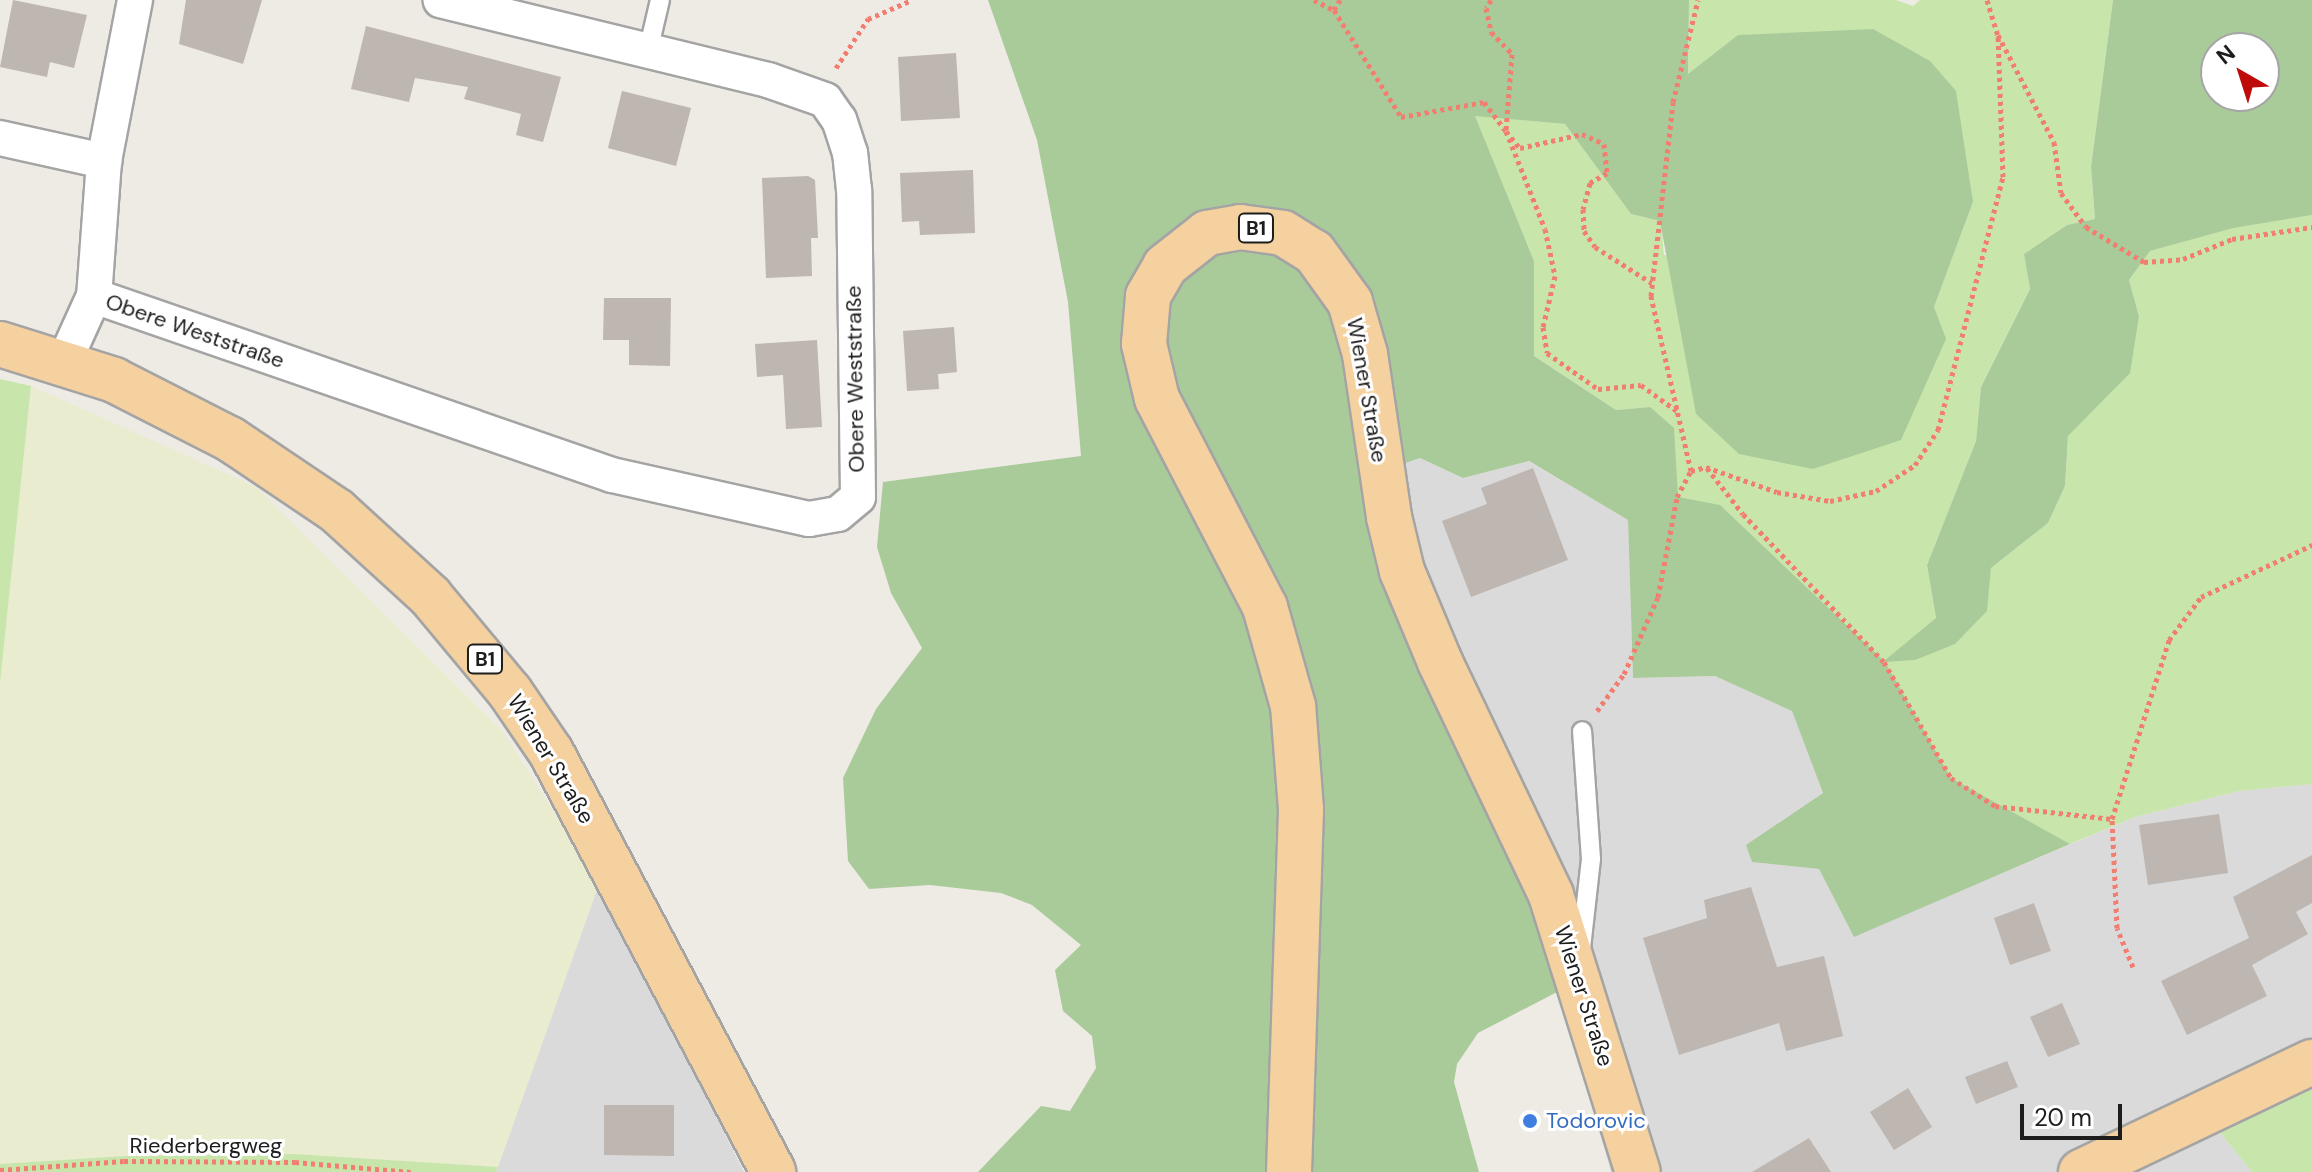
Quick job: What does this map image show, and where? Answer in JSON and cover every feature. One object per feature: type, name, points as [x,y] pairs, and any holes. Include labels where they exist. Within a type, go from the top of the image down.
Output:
[{"type":"main road","name":"Wiener Straße","points":[[1289,1172],[1301,809],[1293,706],[1265,607],[1157,399],[1144,344],[1153,284],[1173,257],[1207,233],[1240,227],[1283,233],[1314,252],[1350,302],[1365,354],[1384,493],[1402,571],[1440,662],[1534,858],[1578,971],[1637,1172]]},
{"type":"main road","name":"Wiener Straße","points":[[0,344],[64,362],[162,401],[276,467],[376,543],[458,626],[551,752],[773,1172]]},
{"type":"main road","points":[[2081,1172],[2312,1062]]},
{"type":"street","points":[[64,362],[94,296],[104,161],[135,0]]},
{"type":"street","points":[[441,0],[803,89],[825,100]]},
{"type":"street","name":"Obere Weststraße","points":[[94,296],[612,475],[809,519],[838,514],[858,497],[854,190],[850,153],[839,120],[825,100]]},
{"type":"street","points":[[0,138],[104,161]]},
{"type":"lane","points":[[648,51],[660,0]]},
{"type":"lane","points":[[1578,971],[1591,859],[1582,731]]},
{"type":"path","points":[[825,100],[839,59],[868,19],[912,0]]},
{"type":"path","points":[[1314,0],[1334,10],[1401,117],[1484,102],[1520,148],[1582,134],[1604,144],[1607,173],[1590,183],[1583,209],[1584,231],[1595,247],[1652,283]]},
{"type":"path","points":[[1334,10],[1340,0]]},
{"type":"path","points":[[1491,0],[1486,8],[1491,32],[1512,54],[1506,131],[1545,229],[1555,276],[1543,327],[1547,353],[1598,389],[1641,385],[1677,411]]},
{"type":"path","points":[[1582,731],[1624,674],[1658,597],[1677,497],[1691,471],[1654,324],[1652,283],[1673,102],[1698,0]]},
{"type":"path","points":[[1987,0],[1998,35],[2054,142],[2061,193],[2086,227],[2144,262],[2183,259],[2232,239],[2312,227]]},
{"type":"path","points":[[1691,471],[1706,467],[1777,492],[1830,501],[1876,491],[1915,465],[1938,430],[2003,177],[1998,35]]},
{"type":"path","points":[[1706,467],[1743,514],[1884,662],[1951,778],[1995,806],[2112,819]]},
{"type":"path","points":[[2133,967],[2117,928],[2112,819],[2177,629],[2201,597],[2312,545]]},
{"type":"path","name":"Riederbergweg","points":[[0,1170],[124,1161],[280,1161],[411,1172]]},
{"type":"shaded area","points":[[1420,458],[1463,478],[1528,461],[1628,520],[1633,678],[1715,676],[1792,710],[1823,793],[1747,845],[1752,862],[1819,869],[1854,936],[2135,817],[2239,791],[2312,784],[2312,1059],[2222,1135],[2252,1172],[1611,1172],[1566,1013],[1413,551],[1397,466]]},
{"type":"shaded area","points":[[599,884],[744,1172],[496,1172]]},
{"type":"green space","points":[[988,0],[1689,0],[1688,74],[1738,35],[1873,29],[1930,61],[1956,91],[1973,202],[1934,307],[1946,339],[1901,440],[1813,469],[1739,454],[1696,414],[1660,221],[1631,214],[1565,124],[1475,116],[1534,261],[1534,356],[1616,410],[1650,407],[1674,428],[1678,497],[1720,505],[1884,661],[1936,618],[1927,565],[1976,441],[1981,387],[2030,289],[2024,254],[2067,225],[2095,219],[2091,167],[2113,0],[2312,0],[2312,215],[2233,228],[2150,251],[2129,280],[2139,316],[2130,373],[2068,436],[2065,486],[2048,523],[1991,568],[1987,611],[1955,644],[1915,660],[1885,662],[1951,778],[2070,844],[1854,937],[1819,869],[1752,862],[1746,845],[1823,793],[1792,711],[1715,676],[1633,678],[1628,520],[1529,461],[1463,478],[1420,458],[1397,466],[1413,551],[1559,991],[1478,1033],[1457,1064],[1454,1082],[1479,1172],[978,1172],[1041,1106],[1070,1111],[1096,1068],[1092,1036],[1063,1011],[1055,970],[1081,945],[1032,905],[1001,893],[930,885],[869,889],[848,861],[843,778],[876,709],[922,648],[891,593],[877,547],[883,482],[1081,456],[1068,302],[1037,140]]},
{"type":"green space","points":[[1689,0],[1896,0],[1913,6],[1920,0],[2113,0],[2091,167],[2095,219],[2067,225],[2024,254],[2030,289],[1981,387],[1976,441],[1927,565],[1936,618],[1986,611],[1991,568],[2048,523],[2065,486],[2068,436],[2139,316],[2129,280],[2150,251],[2233,227],[2312,215],[2312,784],[2239,791],[2135,817],[2070,844],[1995,806],[1951,778],[1884,662],[1677,497],[1650,407],[1616,410],[1534,356],[1534,261],[1474,115],[1565,124],[1631,214],[1661,221],[1664,255],[1934,307],[1973,202],[1688,75]]},
{"type":"green space","points":[[0,379],[31,386],[0,683]]},
{"type":"green space","points":[[31,386],[256,487],[503,732],[599,884],[498,1167],[295,1154],[125,1156],[0,1164],[0,684]]},
{"type":"green space","points":[[2312,1059],[2312,1172],[2252,1172],[2222,1135],[2221,1124]]},
{"type":"green space","points":[[295,1154],[498,1167],[496,1172],[0,1172],[0,1164],[125,1156]]},
{"type":"building","points":[[13,0],[87,15],[74,68],[50,62],[47,77],[0,67]]},
{"type":"building","points":[[186,0],[262,0],[243,64],[179,44]]},
{"type":"building","points":[[366,26],[561,77],[543,142],[516,135],[521,114],[464,99],[468,87],[415,78],[409,102],[351,89]]},
{"type":"building","points":[[956,53],[960,118],[901,121],[898,57]]},
{"type":"building","points":[[622,91],[691,108],[676,166],[608,148]]},
{"type":"building","points":[[973,170],[975,233],[920,235],[919,221],[902,222],[900,173]]},
{"type":"building","points":[[808,176],[815,180],[818,238],[811,238],[812,276],[766,278],[762,178]]},
{"type":"building","points":[[604,298],[671,298],[670,366],[629,365],[629,340],[603,340]]},
{"type":"building","points":[[954,327],[957,372],[938,374],[939,389],[907,391],[903,331]]},
{"type":"building","points":[[817,340],[822,427],[786,429],[783,375],[757,377],[755,344]]},
{"type":"building","points":[[1533,468],[1568,560],[1471,597],[1442,521],[1487,504],[1481,488]]},
{"type":"building","points":[[2219,814],[2228,873],[2148,885],[2139,825]]},
{"type":"building","points":[[2312,855],[2312,903],[2296,912],[2308,934],[2252,965],[2267,996],[2187,1035],[2161,981],[2249,938],[2233,897]]},
{"type":"building","points":[[1751,887],[1777,967],[1824,956],[1843,1036],[1786,1051],[1779,1023],[1679,1055],[1643,938],[1707,918],[1704,900]]},
{"type":"building","points":[[2034,903],[2051,951],[2010,965],[1994,918]]},
{"type":"building","points":[[2062,1003],[2080,1044],[2048,1057],[2030,1017]]},
{"type":"building","points":[[2007,1061],[2018,1087],[1976,1104],[1965,1077]]},
{"type":"building","points":[[1908,1088],[1932,1127],[1894,1150],[1870,1112]]},
{"type":"building","points":[[604,1105],[674,1105],[674,1156],[604,1155]]},
{"type":"building","points":[[1809,1138],[1831,1172],[1752,1172]]},
{"type":"place","name":"Todorovic","points":[[1530,1121]]}]
